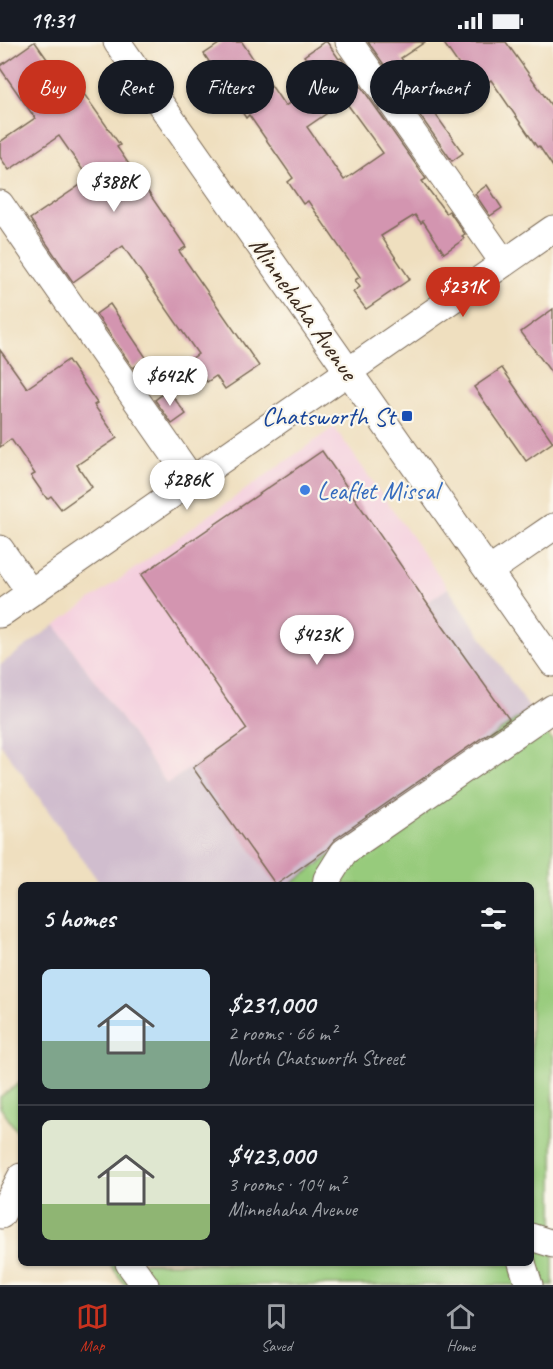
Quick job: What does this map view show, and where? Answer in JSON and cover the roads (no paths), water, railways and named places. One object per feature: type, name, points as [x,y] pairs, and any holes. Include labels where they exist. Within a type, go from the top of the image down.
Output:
[{"type":"street","name":"Minnehaha Avenue","points":[[117,42],[553,663]]},
{"type":"street","points":[[349,42],[504,263]]},
{"type":"street","points":[[0,204],[192,480]]},
{"type":"street","points":[[0,614],[553,229]]},
{"type":"street","points":[[489,571],[553,527]]},
{"type":"street","points":[[0,549],[30,592]]},
{"type":"street","points":[[326,882],[344,852],[553,708]]},
{"type":"street","points":[[1,1215],[18,1183]]},
{"type":"street","points":[[534,1238],[553,1244]]},
{"type":"street","points":[[131,1266],[145,1285]]},
{"type":"street","points":[[523,1266],[530,1285]]},
{"type":"place","name":"Chatsworth St","points":[[407,416]]},
{"type":"place","name":"Leaflet Missal","points":[[305,490]]}]
